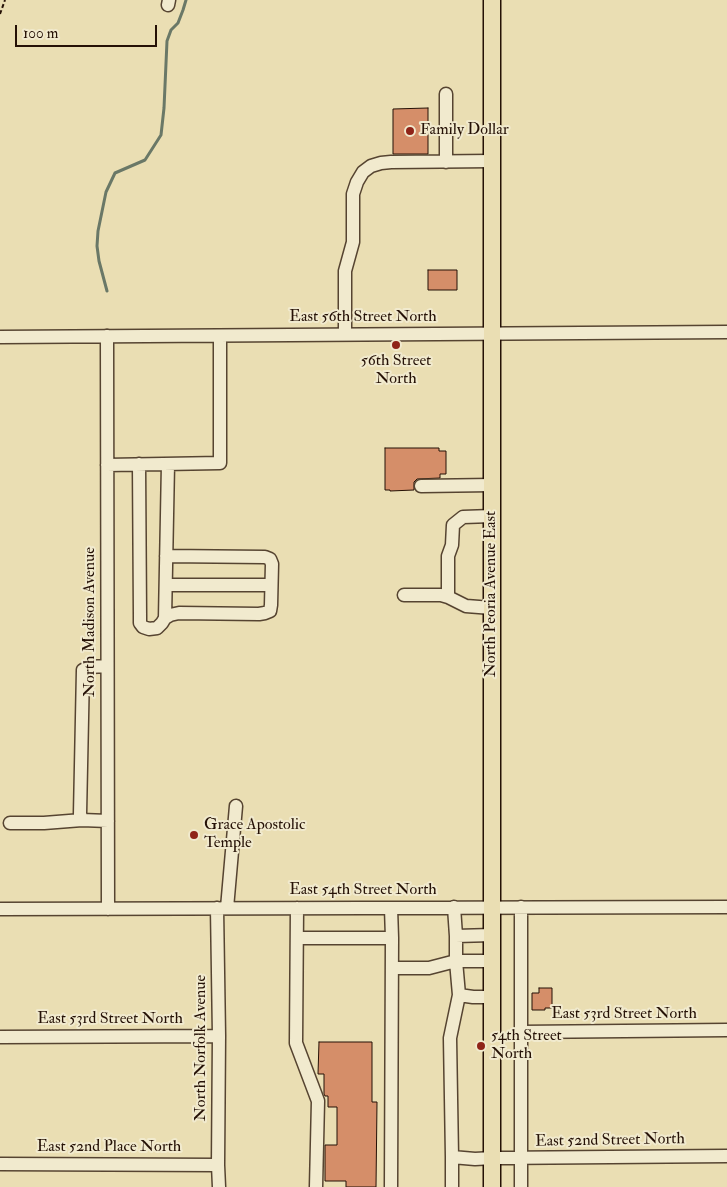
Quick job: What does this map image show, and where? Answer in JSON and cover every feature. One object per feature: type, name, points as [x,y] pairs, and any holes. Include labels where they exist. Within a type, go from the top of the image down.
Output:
[{"type":"main road","name":"North Peoria Avenue East","points":[[492,0],[492,1187]]},
{"type":"street","points":[[446,94],[446,162]]},
{"type":"street","points":[[345,334],[345,271],[353,242],[353,194],[356,182],[363,172],[371,166],[391,162],[492,161]]},
{"type":"street","name":"East 56th Street North","points":[[0,337],[727,332]]},
{"type":"street","name":"North Madison Avenue","points":[[107,336],[108,909]]},
{"type":"street","points":[[107,465],[220,463],[220,336]]},
{"type":"street","points":[[140,464],[140,623],[143,627],[149,629],[157,628],[170,614],[265,613],[270,611],[272,564],[270,559],[265,556],[166,556]]},
{"type":"street","points":[[165,618],[168,464]]},
{"type":"street","points":[[421,486],[492,485]]},
{"type":"street","points":[[448,597],[448,556],[452,545],[453,525],[462,517],[492,516]]},
{"type":"street","points":[[166,585],[272,585]]},
{"type":"street","points":[[404,595],[441,595],[466,606],[492,608]]},
{"type":"street","points":[[82,820],[80,814],[83,670],[89,667],[107,666]]},
{"type":"street","name":"North Norfolk Avenue","points":[[218,1187],[222,908],[236,806]]},
{"type":"street","points":[[10,823],[44,824],[82,820],[108,821]]},
{"type":"street","name":"East 54th Street North","points":[[0,909],[727,907]]},
{"type":"street","points":[[297,908],[296,1042],[318,1101],[316,1187]]},
{"type":"street","points":[[391,908],[391,1187]]},
{"type":"street","points":[[452,1187],[450,1038],[459,995],[454,908]]},
{"type":"street","points":[[521,908],[521,1187]]},
{"type":"street","points":[[456,936],[492,935]]},
{"type":"street","points":[[297,938],[392,938]]},
{"type":"street","points":[[392,968],[429,968],[456,961],[492,961]]},
{"type":"street","points":[[459,995],[492,997]]},
{"type":"street","name":"East 53rd Street North","points":[[521,1032],[727,1030]]},
{"type":"street","name":"East 53rd Street North","points":[[0,1037],[219,1036]]},
{"type":"street","name":"East 52nd Street North","points":[[452,1157],[475,1159],[727,1156]]},
{"type":"street","name":"East 52nd Place North","points":[[0,1164],[218,1165]]},
{"type":"path","points":[[0,14],[5,0]]},
{"type":"building","name":"Family Dollar","points":[[428,108],[428,154],[393,154],[393,109]]},
{"type":"building","points":[[428,270],[457,270],[457,290],[428,290]]},
{"type":"building","points":[[385,448],[439,448],[439,451],[446,451],[446,474],[440,474],[440,478],[417,479],[414,482],[414,490],[385,490]]},
{"type":"building","points":[[539,988],[552,988],[552,1008],[532,1010],[532,993],[539,993]]},
{"type":"building","points":[[319,1042],[372,1042],[372,1102],[377,1102],[376,1187],[346,1187],[346,1181],[325,1181],[325,1145],[337,1145],[337,1107],[328,1107],[328,1096],[324,1094],[324,1074],[318,1074]]},
{"type":"waterway","points":[[107,291],[97,246],[106,192],[115,173],[145,160],[161,135],[167,41],[171,30],[178,23],[186,0]]},
{"type":"place","name":"Family Dollar","points":[[410,131]]},
{"type":"place","name":"56th Street North","points":[[396,345]]},
{"type":"place","name":"Grace Apostolic Temple","points":[[194,835]]},
{"type":"place","name":"54th Street North","points":[[481,1046]]}]
